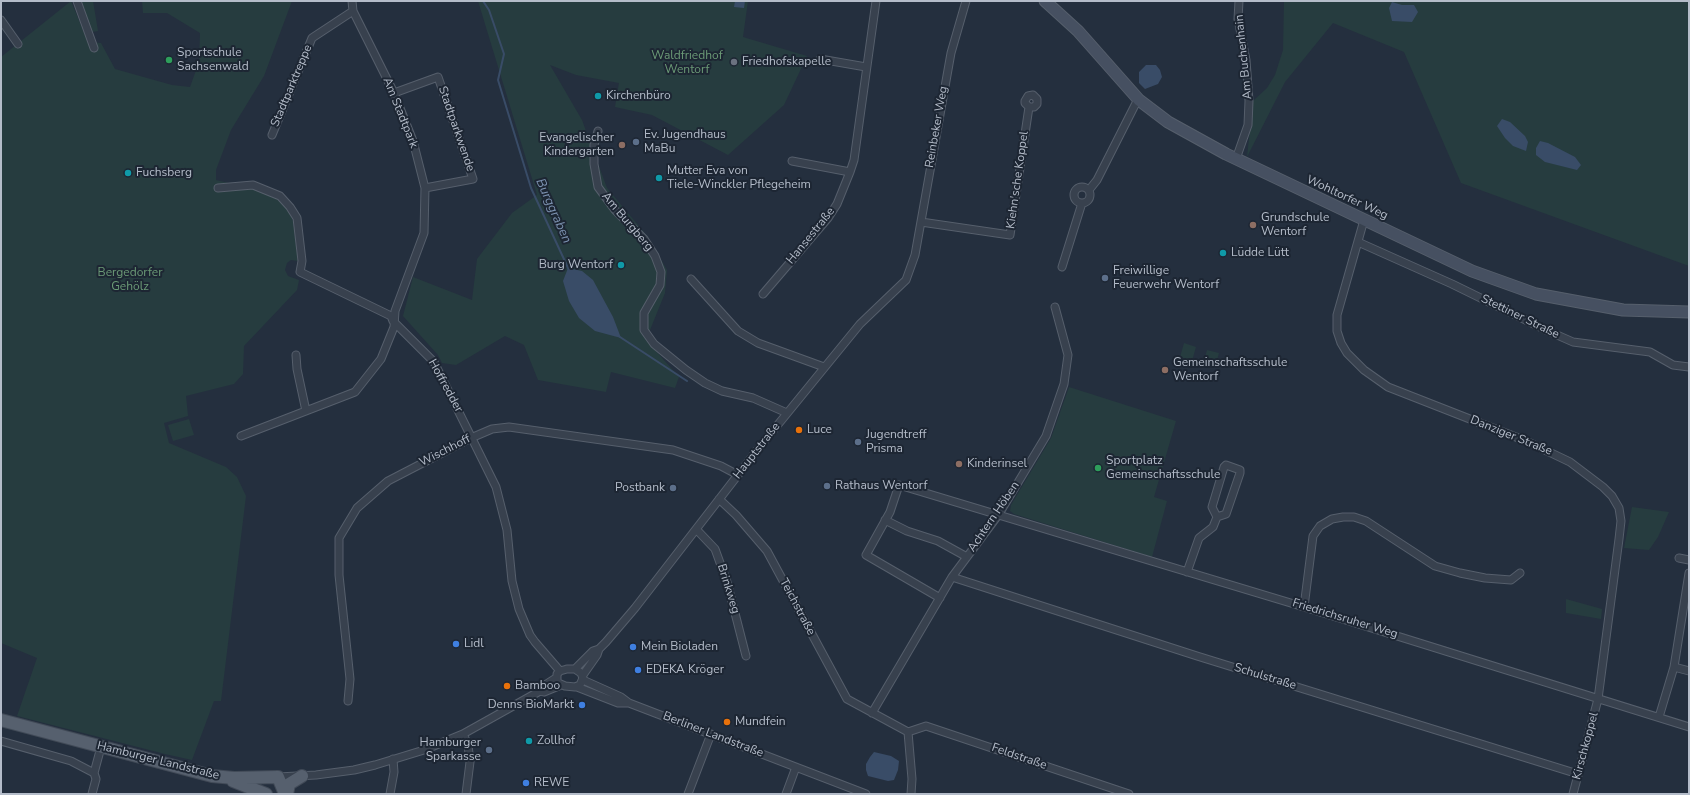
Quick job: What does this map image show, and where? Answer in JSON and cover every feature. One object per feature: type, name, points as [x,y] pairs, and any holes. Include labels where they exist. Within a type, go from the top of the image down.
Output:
[{"type":"main road","name":"Wohltorfer Weg","points":[[1045,1],[1078,31],[1139,100],[1168,122],[1236,159],[1472,271],[1536,294],[1623,310],[1689,312]]},
{"type":"main road","name":"Hamburger Landstraße","points":[[1,720],[190,771],[220,777],[278,777]]},
{"type":"main road","points":[[286,794],[289,784],[302,776]]},
{"type":"main road","points":[[220,777],[252,787],[266,794]]},
{"type":"main road","points":[[272,794],[272,785],[278,777],[286,794]]},
{"type":"street","points":[[77,1],[94,48]]},
{"type":"street","name":"Am Stadtpark","points":[[241,436],[355,392],[380,359],[394,327],[395,311],[424,233],[425,188],[413,141],[394,93],[353,11],[352,1]]},
{"type":"street","name":"Hansestraße","points":[[762,294],[828,218],[837,204],[850,172],[854,160],[876,1]]},
{"type":"street","name":"Reinbeker Weg","points":[[915,255],[951,52],[966,1]]},
{"type":"street","name":"Am Buchenhain","points":[[1236,159],[1248,125],[1249,101],[1246,60],[1238,19],[1239,1]]},
{"type":"street","name":"Stadtparktreppe","points":[[272,135],[312,38],[353,11]]},
{"type":"street","points":[[1,20],[18,44]]},
{"type":"street","points":[[820,58],[866,67]]},
{"type":"street","name":"Stadtparkwende","points":[[394,93],[438,77],[473,179],[425,188]]},
{"type":"street","points":[[1062,267],[1082,203],[1089,200],[1089,190],[1097,180],[1136,103],[1139,100]]},
{"type":"street","name":"Kiehn'sche Koppel","points":[[921,222],[1010,235],[1029,107]]},
{"type":"street","name":"Am Burgberg","points":[[598,131],[594,144],[594,164],[598,187],[615,210],[644,239],[661,272],[660,285],[644,313],[644,330],[654,344],[686,370],[705,383],[722,391],[753,398],[788,413]]},
{"type":"street","points":[[792,161],[850,172]]},
{"type":"street","name":"Hoffredder","points":[[218,188],[252,186],[280,196],[297,218],[302,261],[300,272],[391,316],[394,321],[434,362],[496,487],[507,530],[512,581],[519,609],[534,642],[558,674],[558,683],[561,685]]},
{"type":"street","points":[[1082,203],[1075,199],[1075,191],[1082,187],[1089,190]]},
{"type":"street","name":"Danziger Straße","points":[[1364,220],[1337,315],[1336,325],[1341,343],[1348,353],[1364,370],[1394,390],[1526,441],[1559,456],[1586,473],[1603,487],[1612,496],[1619,508],[1621,521],[1598,699]]},
{"type":"street","name":"Stettiner Straße","points":[[1358,242],[1452,284],[1573,342],[1650,352],[1673,366],[1689,367]]},
{"type":"street","name":"Hauptstraße","points":[[577,687],[597,655],[599,649],[635,608],[824,367],[860,324],[906,280],[915,255]]},
{"type":"street","points":[[691,279],[738,331],[758,343],[824,367]]},
{"type":"street","name":"Achtern Höben","points":[[872,713],[952,577],[1000,514],[1046,436],[1064,384],[1068,355],[1055,307]]},
{"type":"street","points":[[296,355],[297,370],[306,411]]},
{"type":"street","name":"Wischhoff","points":[[348,701],[350,680],[339,575],[338,538],[356,508],[388,481],[492,429],[509,427],[673,450],[721,466],[738,475]]},
{"type":"street","points":[[1187,572],[1199,538],[1213,527],[1217,517],[1212,507],[1224,467],[1226,465],[1240,470],[1240,473],[1226,514],[1217,517]]},
{"type":"street","name":"Friedrichsruher Weg","points":[[885,520],[899,485],[1000,514],[1013,521],[1304,607],[1689,727]]},
{"type":"street","name":"Teichstraße","points":[[719,499],[736,515],[767,551],[847,699],[908,732]]},
{"type":"street","points":[[1304,607],[1313,536],[1320,526],[1332,520],[1343,517],[1354,517],[1366,520],[1435,566],[1485,578],[1511,580],[1520,573]]},
{"type":"street","points":[[940,598],[866,554],[885,520],[907,531],[938,541],[967,557]]},
{"type":"street","name":"Brinkweg","points":[[696,529],[715,549],[727,582],[746,656]]},
{"type":"street","points":[[1679,558],[1689,560]]},
{"type":"street","points":[[1659,717],[1674,667],[1689,573]]},
{"type":"street","name":"Schulstraße","points":[[952,577],[1197,656],[1578,774]]},
{"type":"street","name":"Hauptstraße","points":[[575,669],[593,651],[599,649]]},
{"type":"street","points":[[1674,667],[1689,671]]},
{"type":"street","points":[[558,674],[575,669]]},
{"type":"street","name":"Berliner Landstraße","points":[[575,669],[581,673],[583,678],[629,703],[866,794]]},
{"type":"street","name":"Hamburger Landstraße","points":[[278,777],[302,776],[354,770],[424,750],[463,734],[540,691],[542,687],[558,674]]},
{"type":"street","name":"Hamburger Landstraße","points":[[540,691],[544,692],[561,685]]},
{"type":"street","name":"Berliner Landstraße","points":[[561,685],[577,687],[618,703],[629,703]]},
{"type":"street","name":"Kirschkoppel","points":[[1573,794],[1598,699]]},
{"type":"street","name":"Feldstraße","points":[[908,732],[926,726],[1129,794]]},
{"type":"street","points":[[908,732],[912,779],[911,794]]},
{"type":"street","points":[[463,734],[468,745],[470,762],[466,794]]},
{"type":"street","points":[[688,794],[711,734]]},
{"type":"street","points":[[1,741],[71,761],[94,773]]},
{"type":"street","points":[[92,794],[96,779],[94,773],[101,747]]},
{"type":"street","points":[[390,794],[394,772],[393,760]]},
{"type":"street","points":[[786,794],[796,767]]},
{"type":"green space","name":"Bergedorfer Gehölz","points":[[71,1],[88,42],[101,43],[115,69],[172,85],[190,87],[199,62],[200,33],[167,13],[143,13],[142,1],[292,1],[264,76],[231,130],[216,170],[216,180],[258,190],[281,201],[288,209],[293,221],[298,261],[291,260],[287,263],[285,270],[288,276],[299,280],[297,290],[244,346],[243,374],[234,384],[186,396],[188,416],[164,423],[169,443],[226,467],[237,477],[246,496],[221,701],[214,701],[192,760],[17,716],[37,658],[1,643],[1,57]]},
{"type":"green space","points":[[80,1],[93,1],[98,31],[92,32]]},
{"type":"green space","name":"Waldfriedhof Wentorf","points":[[478,1],[748,1],[743,37],[807,56],[784,105],[728,155],[652,115],[615,107],[619,83],[576,75],[550,65],[582,120],[607,188],[648,237],[667,270],[665,293],[646,340],[679,377],[675,388],[611,372],[606,392],[538,380],[524,345],[505,336],[456,365],[442,363],[438,355],[403,316],[413,277],[472,300],[477,259],[512,213],[537,195]]},
{"type":"green space","points":[[1284,1],[1689,1],[1689,266],[1461,183],[1404,52],[1333,23],[1285,82],[1247,157],[1253,101],[1267,88],[1275,75],[1283,50]]},
{"type":"green space","points":[[1184,343],[1196,347],[1192,361],[1180,357]]},
{"type":"green space","points":[[1207,350],[1219,353],[1215,368],[1203,364]]},
{"type":"green space","name":"Sportplatz Gemeinschaftsschule","points":[[1069,387],[1176,421],[1154,497],[1167,501],[1152,557],[1014,514],[1010,511],[1011,505],[1051,438]]},
{"type":"green space","points":[[189,419],[194,435],[173,441],[168,425]]},
{"type":"green space","points":[[1632,507],[1669,512],[1658,537],[1649,550],[1624,548]]},
{"type":"green space","points":[[1566,599],[1602,609],[1601,619],[1566,613]]},
{"type":"water","points":[[735,1],[745,1],[744,8],[734,7]]},
{"type":"water","points":[[1392,2],[1402,5],[1414,5],[1418,12],[1412,22],[1392,21],[1389,8]]},
{"type":"water","points":[[1146,65],[1156,65],[1160,70],[1162,77],[1158,84],[1145,89],[1139,83],[1139,72]]},
{"type":"water","points":[[1502,119],[1510,122],[1525,136],[1528,142],[1526,151],[1513,146],[1505,138],[1497,126]]},
{"type":"water","points":[[1540,141],[1548,143],[1575,157],[1581,165],[1577,170],[1545,162],[1536,155],[1536,148]]},
{"type":"water","points":[[568,268],[582,271],[593,280],[613,317],[621,338],[595,331],[579,318],[569,301],[563,281]]},
{"type":"water","points":[[874,752],[891,756],[899,761],[898,770],[894,780],[888,781],[868,776],[866,764]]},
{"type":"waterway","name":"Burggraben","points":[[483,1],[489,10],[504,54],[498,80],[531,188],[569,270]]},
{"type":"waterway","name":"Burggraben","points":[[620,337],[687,381]]},
{"type":"place","name":"Sportschule Sachsenwald","points":[[169,60]]},
{"type":"place","name":"Friedhofskapelle","points":[[734,62]]},
{"type":"place","name":"Kirchenbüro","points":[[598,96]]},
{"type":"place","name":"Ev. Jugendhaus MaBu","points":[[636,142]]},
{"type":"place","name":"Evangelischer Kindergarten","points":[[622,145]]},
{"type":"place","name":"Fuchsberg","points":[[128,173]]},
{"type":"place","name":"Mutter Eva von Tiele-Winckler Pflegeheim","points":[[659,178]]},
{"type":"place","name":"Grundschule Wentorf","points":[[1253,225]]},
{"type":"place","name":"Lüdde Lütt","points":[[1223,253]]},
{"type":"place","name":"Burg Wentorf","points":[[621,265]]},
{"type":"place","name":"Freiwillige Feuerwehr Wentorf","points":[[1105,278]]},
{"type":"place","name":"Gemeinschaftsschule Wentorf","points":[[1165,370]]},
{"type":"place","name":"Luce","points":[[799,430]]},
{"type":"place","name":"Jugendtreff Prisma","points":[[858,442]]},
{"type":"place","name":"Kinderinsel","points":[[959,464]]},
{"type":"place","name":"Sportplatz Gemeinschaftsschule","points":[[1098,468]]},
{"type":"place","name":"Rathaus Wentorf","points":[[827,486]]},
{"type":"place","name":"Postbank","points":[[673,488]]},
{"type":"place","name":"Lidl","points":[[456,644]]},
{"type":"place","name":"Mein Bioladen","points":[[633,647]]},
{"type":"place","name":"EDEKA Kröger","points":[[638,670]]},
{"type":"place","name":"Bamboo","points":[[507,686]]},
{"type":"place","name":"Denns BioMarkt","points":[[582,705]]},
{"type":"place","name":"Mundfein","points":[[727,722]]},
{"type":"place","name":"Zollhof","points":[[529,741]]},
{"type":"place","name":"Hamburger Sparkasse","points":[[489,750]]},
{"type":"place","name":"REWE","points":[[526,783]]}]
